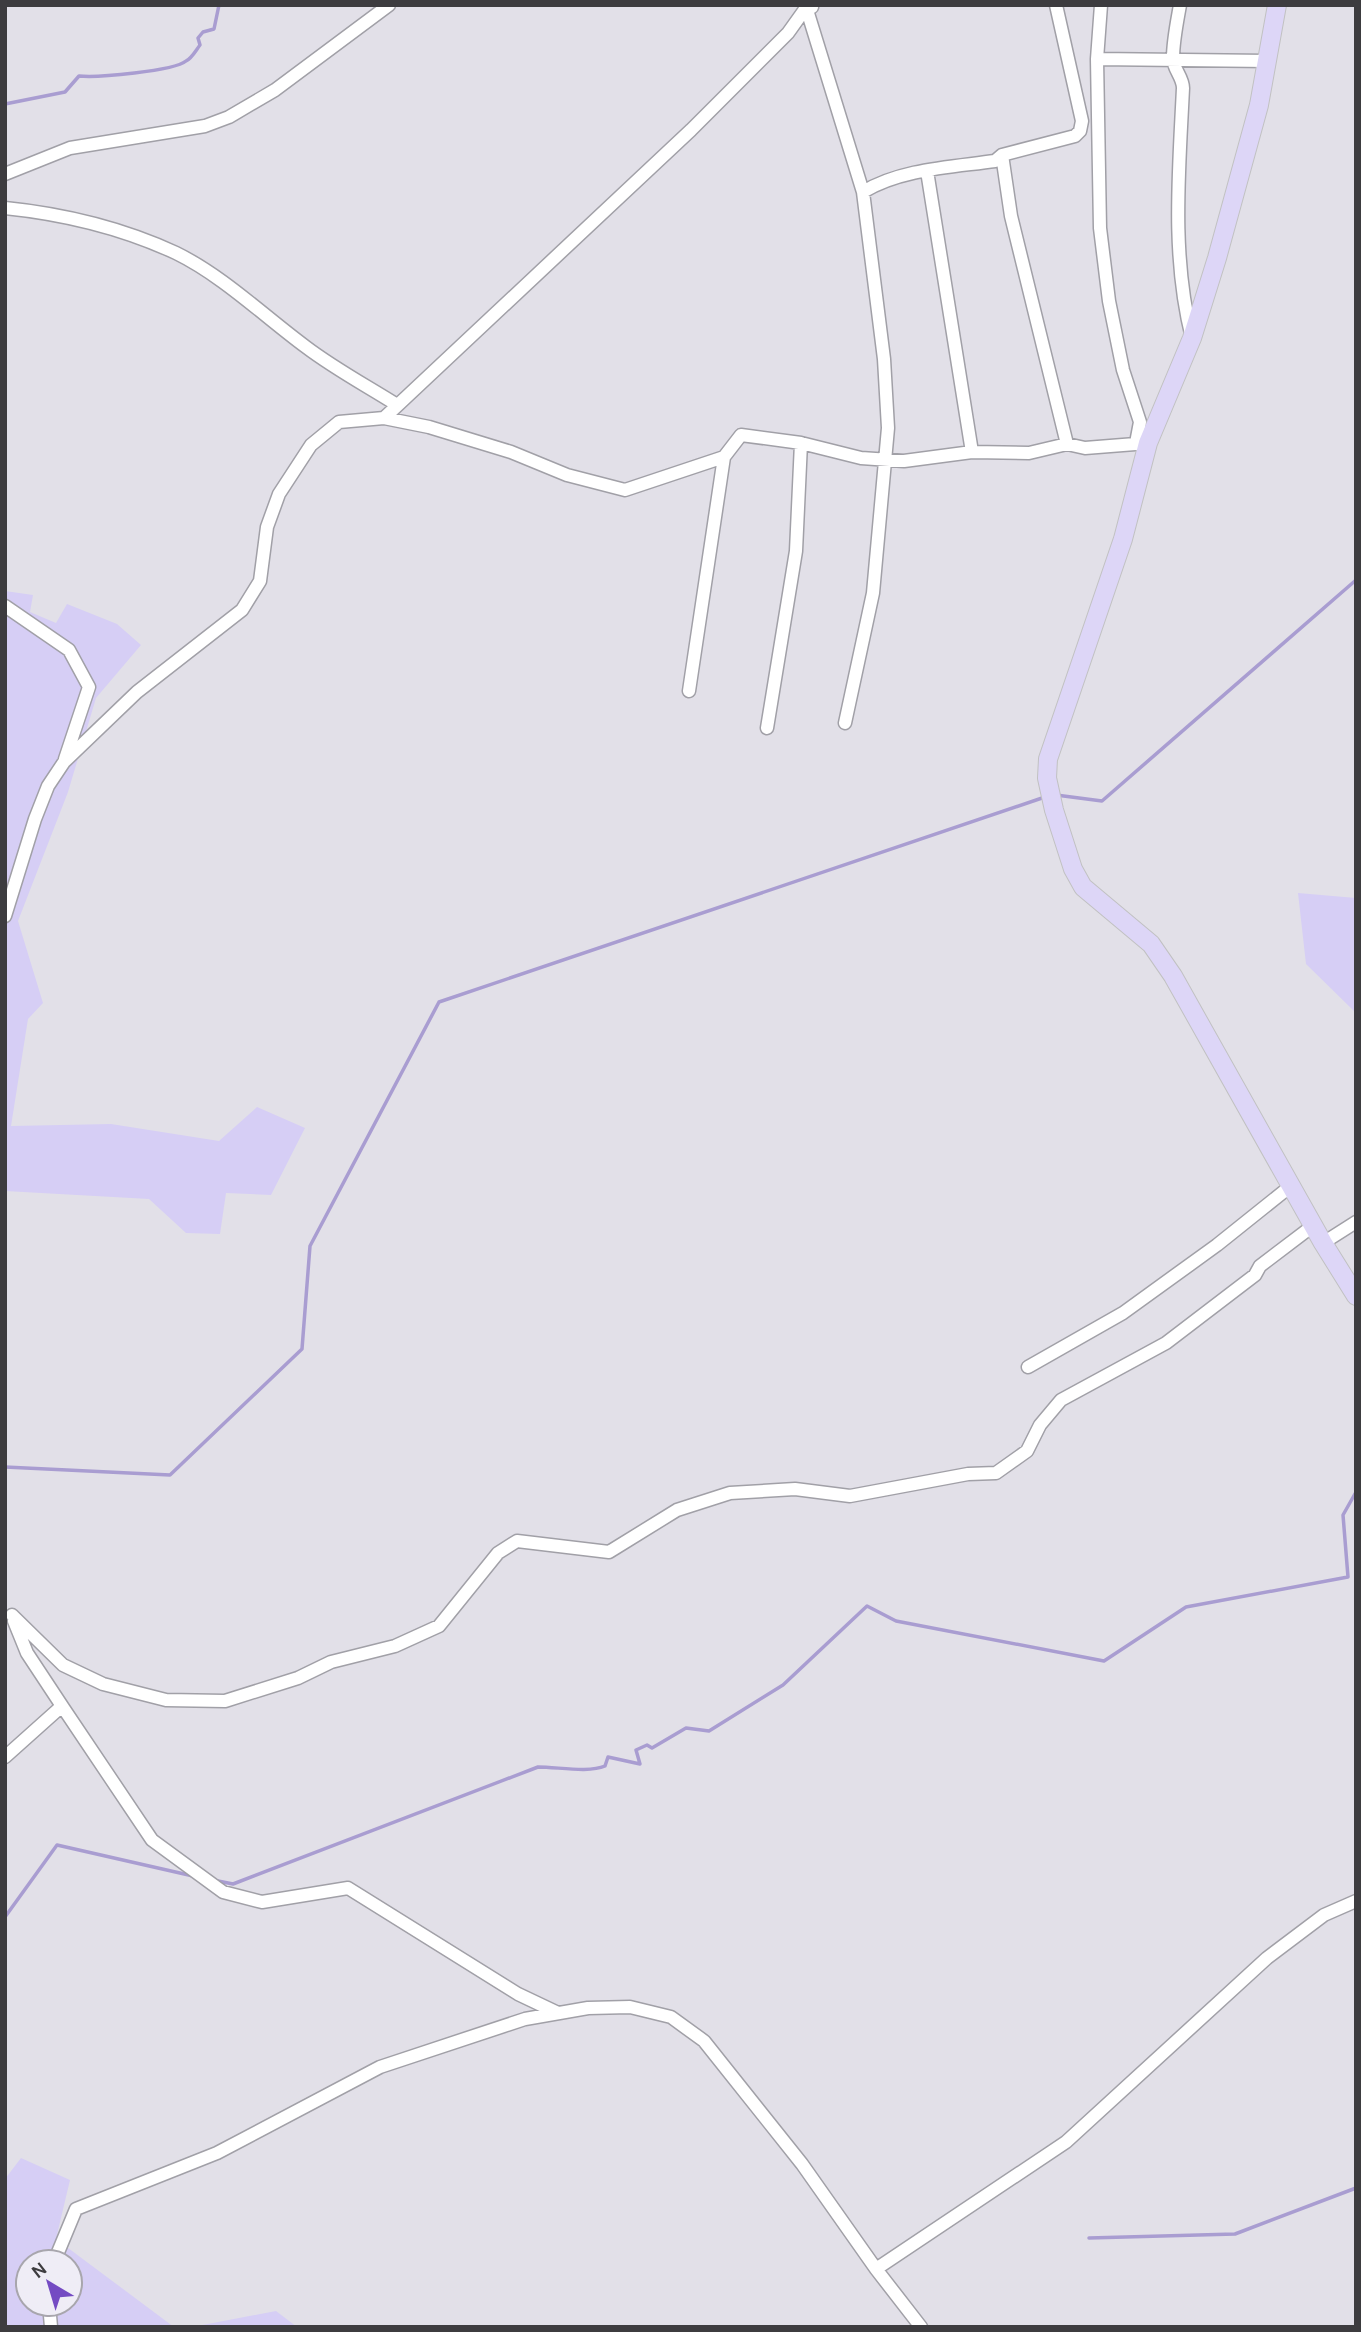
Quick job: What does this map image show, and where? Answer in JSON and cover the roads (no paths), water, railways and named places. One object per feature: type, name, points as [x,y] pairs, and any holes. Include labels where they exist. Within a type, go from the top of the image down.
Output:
[{"type":"main road","points":[[1277,5],[1268,61],[1217,258],[1192,338],[1142,443],[1123,539],[1048,759],[1047,778],[1073,869],[1083,887],[1151,944],[1186,998],[1323,1243],[1356,1296]]},
{"type":"street","points":[[5,174],[70,148],[205,126],[229,117],[275,90],[389,5]]},
{"type":"street","points":[[863,192],[877,184],[927,171],[995,161],[1002,155],[1062,142],[1080,131],[1077,90],[1056,5]]},
{"type":"street","points":[[689,691],[724,457],[741,435],[801,443],[883,461],[904,461],[972,452],[1029,453],[1067,444],[1085,448],[1142,443],[1140,422],[1127,384],[1109,301],[1101,228],[1097,60],[1101,5]]},
{"type":"street","points":[[1180,5],[1172,61],[1183,83],[1177,186],[1178,252],[1182,299],[1192,338]]},
{"type":"street","points":[[384,418],[682,138],[810,7],[863,192],[884,359],[888,428],[873,593],[845,723]]},
{"type":"street","points":[[1097,60],[1268,61]]},
{"type":"street","points":[[1002,155],[1011,216],[1067,444]]},
{"type":"street","points":[[927,171],[972,452]]},
{"type":"street","points":[[5,208],[41,211],[111,228],[177,254],[255,306],[308,349],[397,405]]},
{"type":"street","points":[[5,916],[35,819],[48,786],[64,762],[137,692],[242,610],[260,581],[267,527],[279,494],[311,444],[339,422],[384,418],[487,445],[567,475],[625,490],[724,457]]},
{"type":"street","points":[[767,728],[796,551],[801,443]]},
{"type":"street","points":[[5,606],[69,650],[89,687],[64,762]]},
{"type":"street","points":[[1028,1367],[1123,1313],[1217,1245],[1292,1185]]},
{"type":"street","points":[[1323,1243],[1356,1222]]},
{"type":"street","points":[[8,1612],[63,1665],[103,1684],[166,1700],[225,1701],[298,1678],[331,1662],[395,1646],[439,1626],[498,1553],[517,1541],[609,1552],[677,1510],[730,1493],[795,1489],[850,1496],[968,1474],[996,1474],[1027,1451],[1040,1425],[1061,1400],[1166,1343],[1255,1275],[1260,1266],[1314,1224]]},
{"type":"street","points":[[8,1612],[27,1653],[152,1840],[223,1892],[262,1902],[348,1888],[518,1994],[558,2014]]},
{"type":"street","points":[[5,1757],[62,1706]]},
{"type":"street","points":[[876,2269],[1066,2142],[1267,1958],[1324,1915],[1356,1901]]},
{"type":"street","points":[[60,2248],[76,2209],[217,2154],[380,2067],[525,2019],[588,2008],[630,2007],[671,2017],[704,2041],[802,2164],[876,2269],[921,2327]]},
{"type":"waterway","points":[[5,104],[65,92],[79,76],[134,73],[179,65],[194,54],[200,45],[198,38],[203,32],[214,29],[219,5]]},
{"type":"waterway","points":[[1056,795],[1102,801],[1356,580]]},
{"type":"waterway","points":[[5,1467],[170,1475],[302,1349],[310,1246],[439,1002],[1045,797]]},
{"type":"waterway","points":[[218,1881],[233,1884],[538,1767],[598,1768],[605,1766],[608,1757],[640,1764],[636,1750],[647,1745],[652,1748],[686,1728],[709,1731],[783,1685],[867,1606],[896,1621],[1104,1661],[1186,1607],[1348,1577],[1343,1515],[1356,1492]]},
{"type":"waterway","points":[[5,1917],[57,1845],[193,1876]]},
{"type":"waterway","points":[[1089,2238],[1235,2234],[1356,2188]]}]
